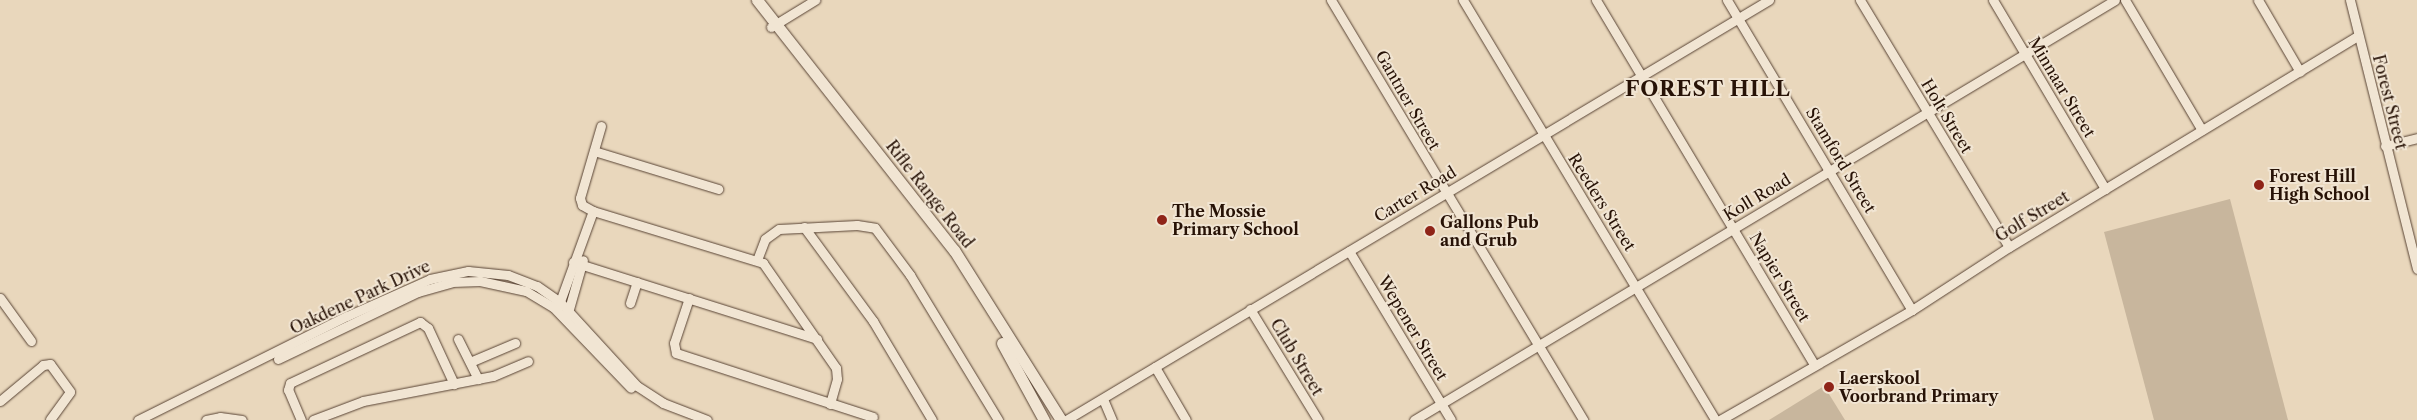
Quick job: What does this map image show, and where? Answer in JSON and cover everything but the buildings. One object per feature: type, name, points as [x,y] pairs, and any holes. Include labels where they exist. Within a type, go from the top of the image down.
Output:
[{"type":"main road","name":"Rifle Range Road","points":[[749,0],[774,26],[954,250],[1061,420]]},
{"type":"main road","name":"Rifle Range Road","points":[[758,0],[774,26],[950,254],[966,278],[1036,415],[1044,420]]},
{"type":"street","points":[[774,26],[815,0]]},
{"type":"street","name":"Gantner Street","points":[[1331,0],[1583,420]]},
{"type":"street","name":"Reeders Street","points":[[1463,0],[1715,420]]},
{"type":"street","name":"Napier Street","points":[[1596,0],[1814,364]]},
{"type":"street","name":"Stamford Street","points":[[1727,0],[1912,310]]},
{"type":"street","name":"Carter Road","points":[[1066,420],[1076,418],[1154,367],[1250,309],[1769,0]]},
{"type":"street","name":"Holt Street","points":[[1860,0],[2008,247]]},
{"type":"street","name":"Minnaar Street","points":[[1993,0],[2105,189]]},
{"type":"street","name":"Koll Road","points":[[1414,420],[2115,0]]},
{"type":"street","points":[[2125,0],[2202,130]]},
{"type":"street","points":[[2258,0],[2300,72]]},
{"type":"street","name":"Forest Street","points":[[2350,0],[2417,269]]},
{"type":"street","name":"Golf Street","points":[[1720,420],[1814,364],[1912,310],[2008,247],[2358,36]]},
{"type":"street","points":[[601,126],[580,198],[582,205],[593,211],[757,260],[768,269],[836,368],[837,379],[830,404]]},
{"type":"street","points":[[2385,146],[2417,138]]},
{"type":"street","points":[[594,151],[718,189]]},
{"type":"street","points":[[559,306],[573,262],[581,250],[593,211]]},
{"type":"street","points":[[757,260],[769,234],[779,229],[864,225],[875,228],[882,234],[920,290],[998,420]]},
{"type":"street","points":[[804,227],[873,321],[932,420]]},
{"type":"street","points":[[568,315],[584,265],[581,250]]},
{"type":"street","name":"Wepener Street","points":[[1349,250],[1451,420]]},
{"type":"street","points":[[573,262],[817,339]]},
{"type":"street","name":"Oakdene Park Drive","points":[[138,420],[347,316],[451,273],[488,271],[508,275],[537,286],[637,386],[663,404],[707,420]]},
{"type":"street","name":"Oakdene Park Drive","points":[[149,420],[436,286],[463,282],[497,283],[526,291],[559,306]]},
{"type":"street","points":[[630,303],[637,282]]},
{"type":"street","points":[[0,298],[31,341]]},
{"type":"street","points":[[689,298],[674,343],[676,353],[873,417]]},
{"type":"street","name":"Club Street","points":[[1250,309],[1318,420]]},
{"type":"street","name":"Oakdene Park Drive","points":[[568,315],[636,392],[656,405],[693,420]]},
{"type":"street","points":[[300,420],[288,390],[290,384],[420,322],[428,328],[454,384]]},
{"type":"street","points":[[458,339],[478,379]]},
{"type":"street","points":[[470,362],[515,343]]},
{"type":"street","points":[[313,420],[382,396],[478,379],[528,361]]},
{"type":"street","points":[[0,401],[43,365],[50,364],[70,392],[50,420]]},
{"type":"street","points":[[1154,367],[1186,420]]},
{"type":"street","points":[[1103,399],[1112,420]]},
{"type":"street","points":[[206,420],[220,417],[242,420]]},
{"type":"shaded area","points":[[2230,199],[2288,420],[2154,420],[2104,232]]},
{"type":"shaded area","points":[[1824,386],[1845,420],[1769,420]]},
{"type":"place","name":"Forest Hill High School","points":[[2259,185]]},
{"type":"place","name":"The Mossie Primary School","points":[[1162,220]]},
{"type":"place","name":"Gallons Pub and Grub","points":[[1430,231]]},
{"type":"place","name":"Laerskool Voorbrand Primary","points":[[1829,387]]},
{"type":"district","name":"FOREST HILL","points":[[1708,89]]}]
